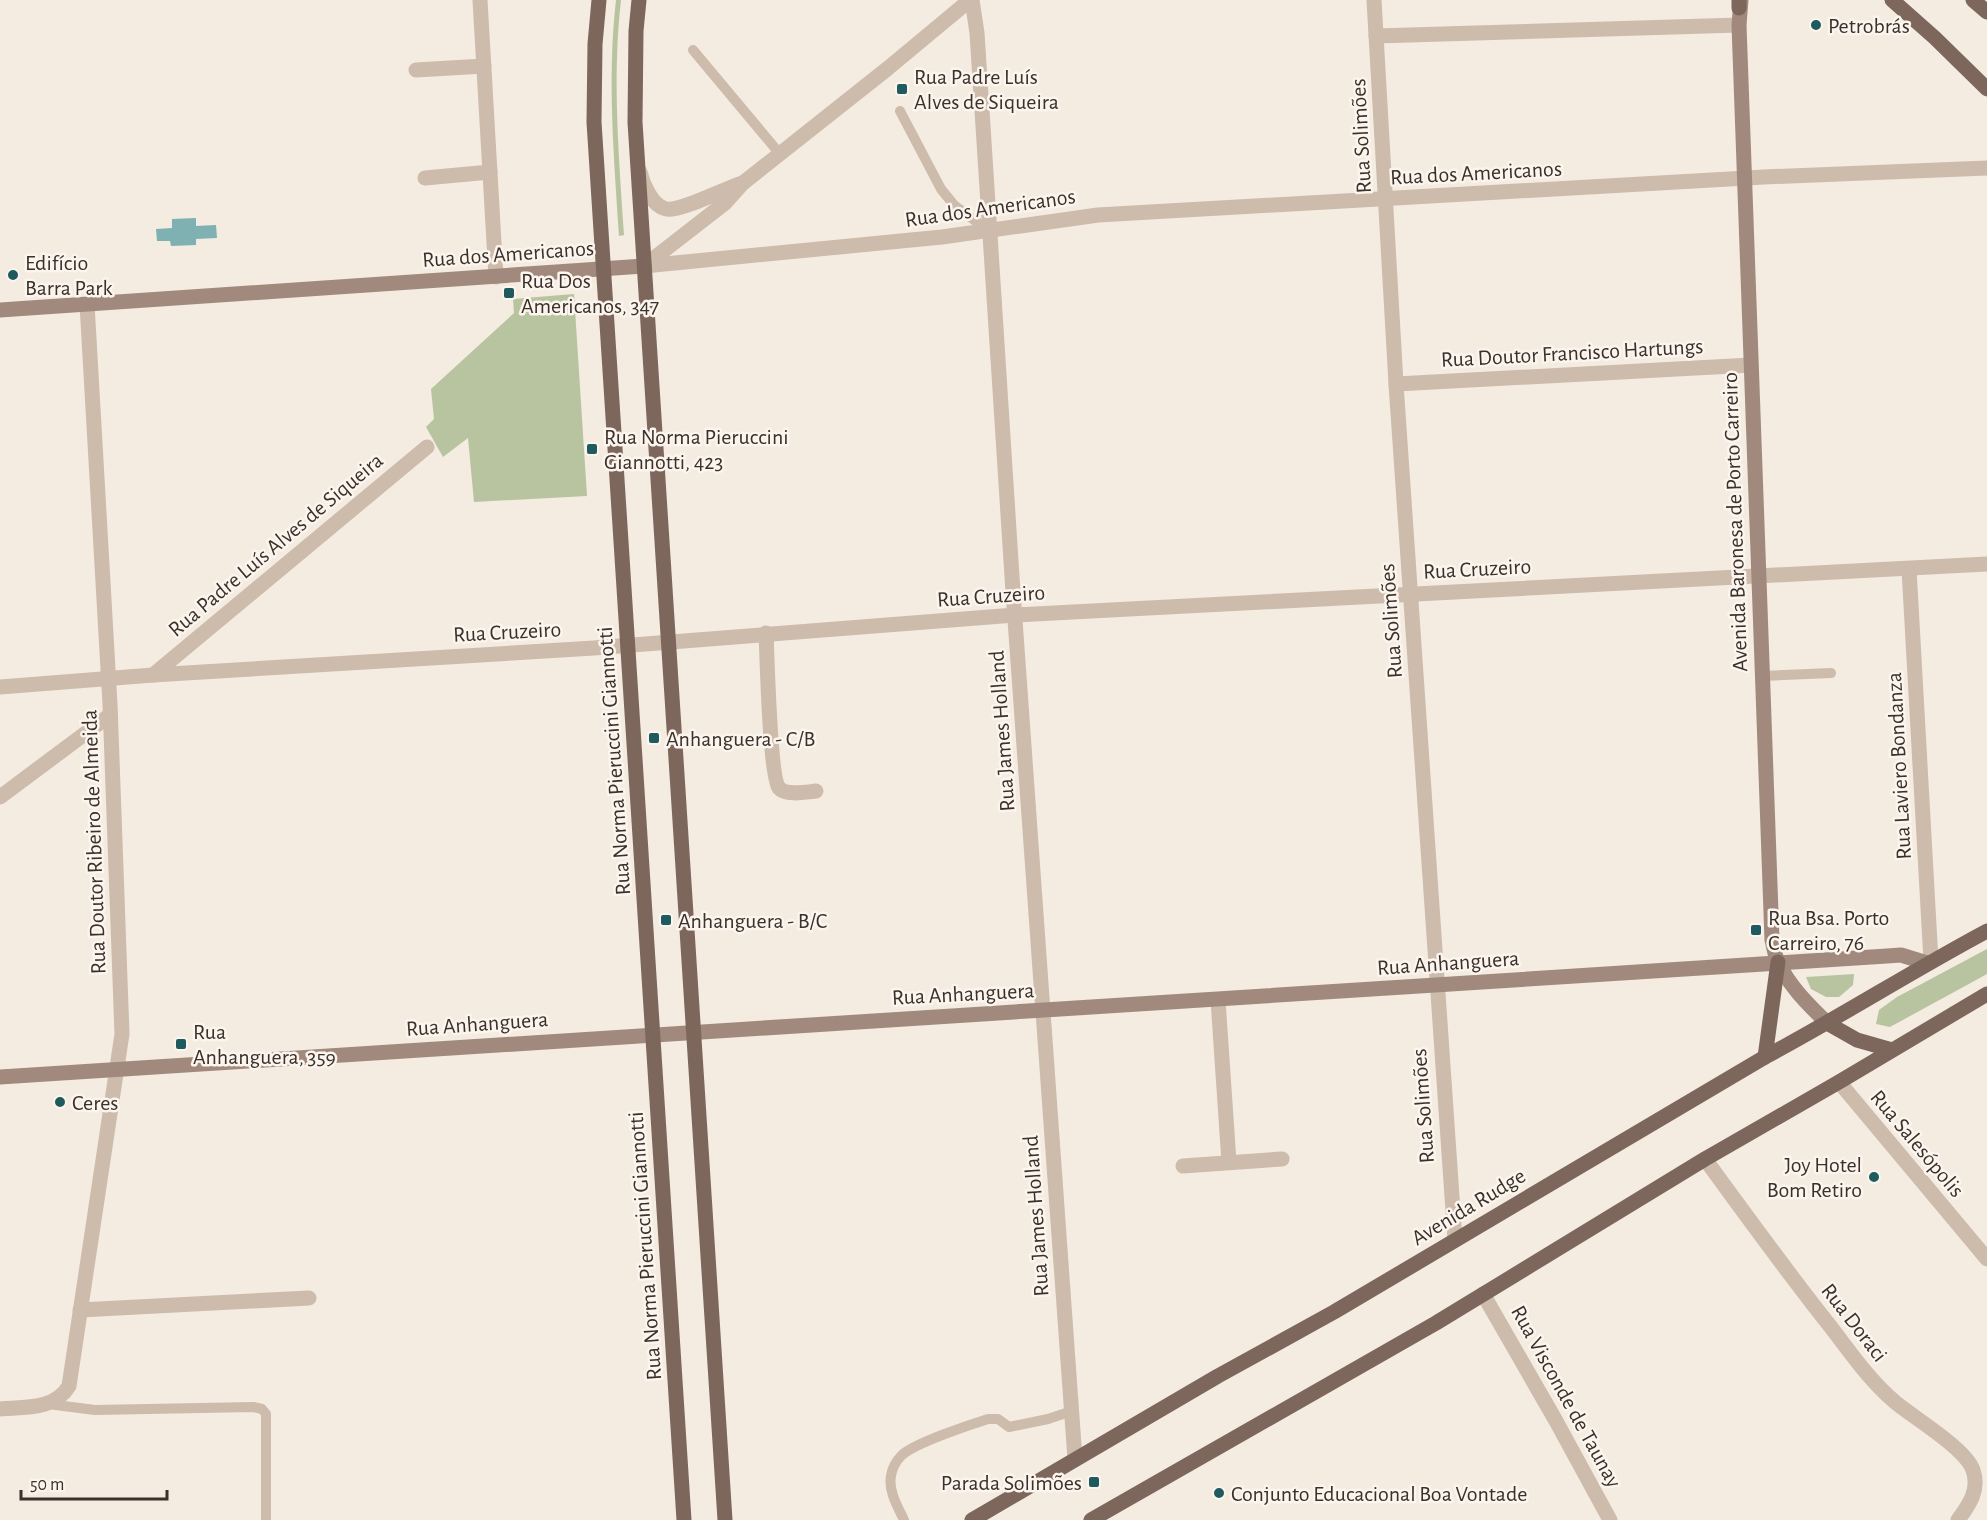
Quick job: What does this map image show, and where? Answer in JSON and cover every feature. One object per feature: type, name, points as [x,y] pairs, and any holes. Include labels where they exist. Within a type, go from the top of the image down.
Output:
[{"type":"main road","name":"Rua Norma Pieruccini Giannotti","points":[[599,0],[595,44],[594,122],[684,1520]]},
{"type":"main road","points":[[639,0],[636,31],[635,122],[725,1520]]},
{"type":"main road","points":[[1892,0],[1987,89]]},
{"type":"main road","points":[[1973,0],[1987,12]]},
{"type":"main road","name":"Avenida Rudge","points":[[972,1520],[1334,1312],[1765,1057],[1987,931]]},
{"type":"main road","points":[[1765,1057],[1778,962]]},
{"type":"main road","points":[[1091,1520],[1247,1430],[1306,1399],[1705,1159],[1987,994]]},
{"type":"main road","points":[[1827,1023],[1857,1040],[1892,1050]]},
{"type":"street","points":[[480,0],[496,277]]},
{"type":"street","points":[[644,266],[725,203],[742,183],[971,0]]},
{"type":"street","name":"Rua James Holland","points":[[971,0],[977,33],[1015,615],[1076,1459]]},
{"type":"street","name":"Rua Solimões","points":[[1374,0],[1396,384],[1455,1239]]},
{"type":"street","name":"Avenida Baronesa de Porto Carreiro","points":[[1739,3],[1772,940],[1778,962],[1805,1001],[1827,1023]]},
{"type":"street","points":[[1376,36],[1739,25]]},
{"type":"street","points":[[416,70],[484,66]]},
{"type":"street","points":[[638,165],[643,184],[650,196],[660,207],[666,209],[690,204],[742,183]]},
{"type":"street","name":"Rua dos Americanos","points":[[0,310],[644,266],[942,237],[1098,215],[1744,178],[1987,168]]},
{"type":"street","points":[[425,178],[490,172]]},
{"type":"street","name":"Rua Doutor Ribeiro de Almeida","points":[[48,1404],[65,1393],[72,1376],[122,1034],[109,678],[87,304]]},
{"type":"street","name":"Rua Doutor Francisco Hartungs","points":[[1396,384],[1751,365]]},
{"type":"street","name":"Rua Padre Luís Alves de Siqueira","points":[[153,675],[427,447]]},
{"type":"street","name":"Rua Cruzeiro","points":[[0,687],[628,645],[1015,615],[1987,564]]},
{"type":"street","name":"Rua Laviero Bondanza","points":[[1909,569],[1929,962]]},
{"type":"street","points":[[766,633],[773,757],[777,785],[780,790],[786,792],[816,791]]},
{"type":"street","points":[[0,797],[110,715]]},
{"type":"street","name":"Rua Anhanguera","points":[[0,1077],[1778,962],[1901,955],[1929,962]]},
{"type":"street","points":[[1218,1000],[1229,1162]]},
{"type":"street","name":"Rua Salesópolis","points":[[1839,1082],[1987,1259]]},
{"type":"street","points":[[1183,1166],[1282,1159]]},
{"type":"street","name":"Rua Doraci","points":[[1705,1159],[1811,1303],[1874,1383],[1940,1436],[1968,1462],[1975,1481],[1972,1499],[1958,1520]]},
{"type":"street","name":"Rua Visconde de Taunay","points":[[1483,1294],[1610,1520]]},
{"type":"street","points":[[80,1310],[309,1298]]},
{"type":"street","points":[[0,1409],[48,1404]]},
{"type":"lane","points":[[693,50],[780,154]]},
{"type":"lane","points":[[900,111],[941,189],[954,205],[989,231]]},
{"type":"lane","points":[[1763,676],[1831,673]]},
{"type":"lane","points":[[48,1404],[95,1410],[253,1407],[262,1409],[266,1414],[266,1520]]},
{"type":"lane","points":[[904,1520],[893,1495],[890,1477],[894,1464],[903,1454],[988,1419],[998,1419],[1009,1427],[1048,1419],[1072,1411]]},
{"type":"green space","points":[[616,0],[621,0],[617,88],[618,147],[624,235],[619,236],[612,88]]},
{"type":"green space","points":[[574,294],[587,496],[474,502],[468,438],[443,457],[426,427],[434,419],[431,389],[514,313],[513,299]]},
{"type":"green space","points":[[1987,949],[1987,974],[1890,1027],[1876,1024],[1879,1010],[1897,997]]},
{"type":"green space","points":[[1854,974],[1853,985],[1839,997],[1826,997],[1811,989],[1806,977]]},
{"type":"water","points":[[196,218],[196,226],[216,225],[217,238],[196,239],[196,245],[171,246],[170,241],[157,241],[156,229],[172,228],[172,219]]},
{"type":"place","name":"Petrobrás","points":[[1816,25]]},
{"type":"place","name":"Rua Padre Luís Alves de Siqueira","points":[[902,89]]},
{"type":"place","name":"Edifício Barra Park","points":[[13,275]]},
{"type":"place","name":"Rua Dos Americanos, 347","points":[[509,293]]},
{"type":"place","name":"Rua Norma Pieruccini Giannotti, 423","points":[[592,449]]},
{"type":"place","name":"Anhanguera - C/B","points":[[654,738]]},
{"type":"place","name":"Anhanguera - B/C","points":[[666,920]]},
{"type":"place","name":"Rua Bsa. Porto Carreiro, 76","points":[[1756,930]]},
{"type":"place","name":"Rua Anhanguera, 359","points":[[181,1044]]},
{"type":"place","name":"Ceres","points":[[60,1102]]},
{"type":"place","name":"Joy Hotel Bom Retiro","points":[[1874,1177]]},
{"type":"place","name":"Parada Solimões","points":[[1094,1482]]},
{"type":"place","name":"Conjunto Educacional Boa Vontade","points":[[1219,1493]]}]
